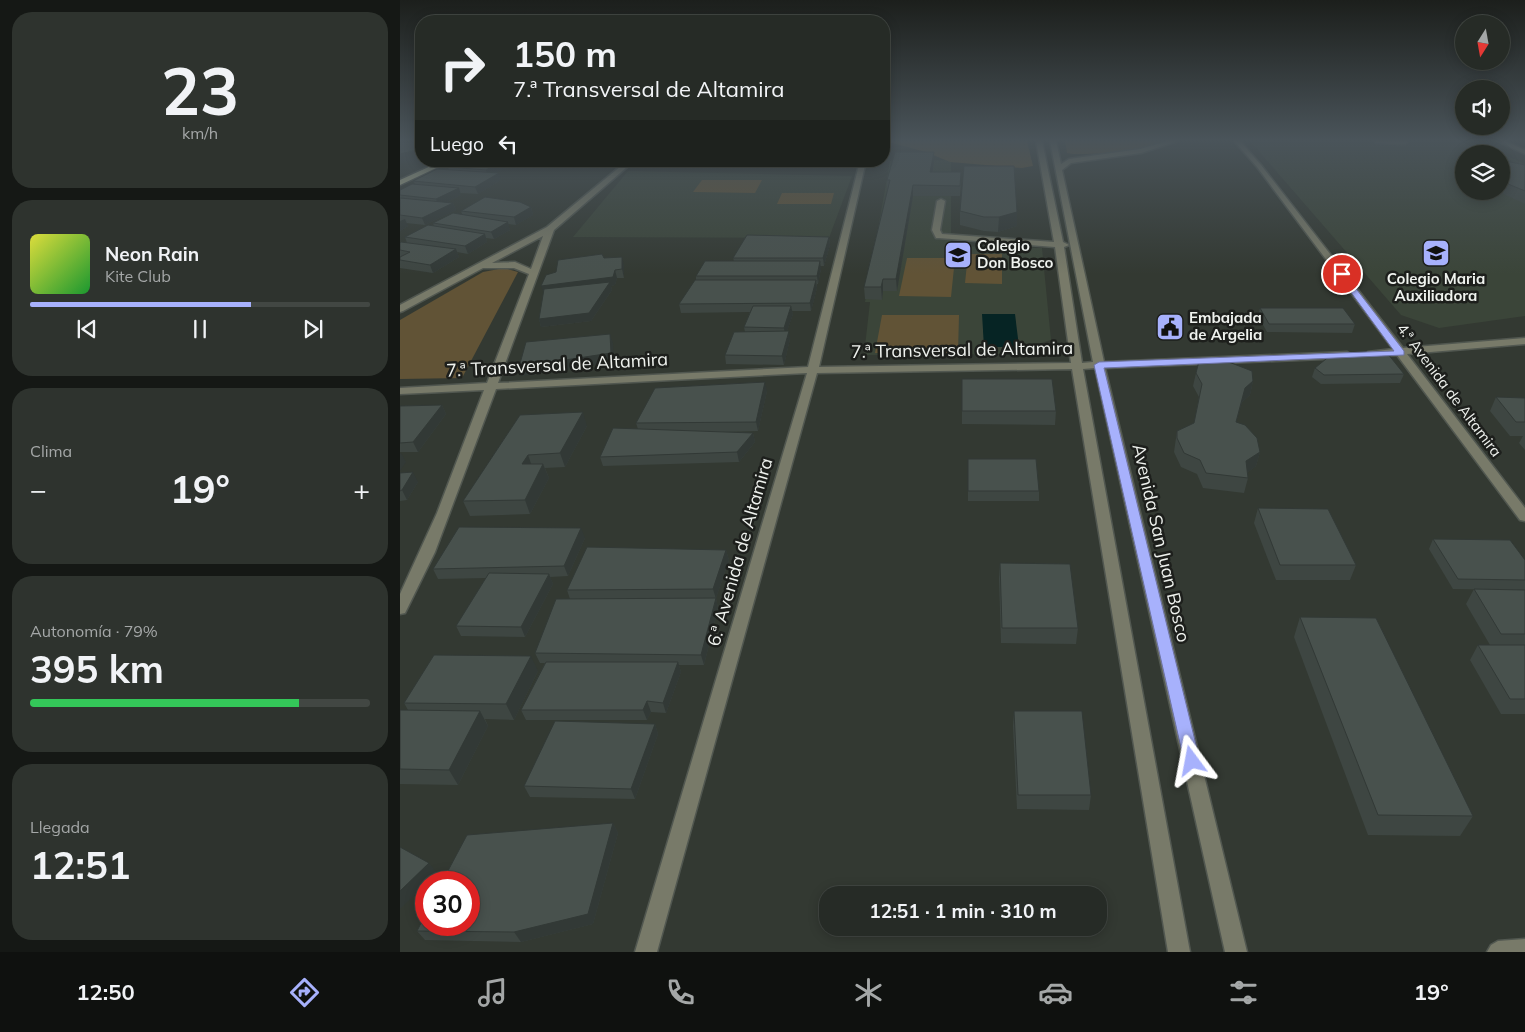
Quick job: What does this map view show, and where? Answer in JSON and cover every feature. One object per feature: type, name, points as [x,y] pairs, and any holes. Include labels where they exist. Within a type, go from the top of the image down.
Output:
[{"type":"street","points":[[400,309],[550,229],[602,185]]},
{"type":"street","name":"6.ª Avenida de Altamira","points":[[646,952],[813,370],[857,185]]},
{"type":"street","points":[[1048,185],[1179,952]]},
{"type":"street","name":"Avenida San Juan Bosco","points":[[1061,185],[1099,365],[1236,952]]},
{"type":"street","name":"4.ª Avenida de Altamira","points":[[1274,185],[1525,518]]},
{"type":"street","points":[[941,201],[936,230],[940,236],[1074,245]]},
{"type":"street","points":[[400,609],[428,552],[550,229]]},
{"type":"street","points":[[475,268],[507,264],[523,267],[534,273]]},
{"type":"street","name":"7.ª Transversal de Altamira","points":[[400,391],[813,370],[1077,366],[1401,353],[1525,341]]},
{"type":"street","points":[[1498,952],[1525,950]]},
{"type":"shaded area","points":[[616,185],[849,185],[829,238],[573,237]]},
{"type":"shaded area","points":[[698,185],[759,185],[755,193],[693,192]]},
{"type":"shaded area","name":"Colegio Don Bosco","points":[[886,185],[951,185],[951,246],[1042,248],[1051,340],[1006,354],[864,355],[870,302],[865,302]]},
{"type":"shaded area","name":"Colegio Maria Auxiliadora","points":[[1289,185],[1455,185],[1455,200],[1510,200],[1510,185],[1525,185],[1525,316],[1439,328],[1401,315]]},
{"type":"shaded area","points":[[782,193],[834,193],[831,204],[777,204]]},
{"type":"shaded area","points":[[968,254],[1002,254],[1002,284],[965,283]]},
{"type":"shaded area","points":[[907,258],[955,258],[951,297],[899,296]]},
{"type":"shaded area","points":[[504,268],[518,272],[462,378],[400,379],[400,320],[483,272]]},
{"type":"shaded area","points":[[882,315],[959,315],[958,353],[875,353]]},
{"type":"water","points":[[982,314],[1015,314],[1019,347],[984,347]]},
{"type":"building","points":[[409,185],[459,188],[436,199],[400,195],[400,190]]},
{"type":"building","points":[[889,185],[913,185],[896,279],[883,279],[881,287],[864,287]]},
{"type":"building","points":[[962,185],[1015,185],[1017,212],[999,217],[984,217],[960,211]]},
{"type":"building","points":[[1512,185],[1525,185],[1525,191]]},
{"type":"building","points":[[485,197],[520,202],[531,207],[514,217],[461,211]]},
{"type":"building","points":[[400,198],[453,203],[422,218],[400,215]]},
{"type":"building","points":[[453,213],[508,222],[491,232],[433,223]]},
{"type":"building","points":[[428,225],[485,234],[465,246],[405,237]]},
{"type":"building","points":[[747,235],[829,237],[823,258],[733,258]]},
{"type":"building","points":[[401,242],[456,249],[430,265],[400,260],[400,257],[410,252],[400,250]]},
{"type":"building","points":[[602,254],[604,258],[622,257],[622,269],[615,270],[613,277],[541,286],[546,275],[556,272],[558,260]]},
{"type":"building","points":[[705,261],[820,261],[817,276],[696,276]]},
{"type":"building","points":[[695,280],[816,280],[810,303],[679,304]]},
{"type":"building","points":[[610,282],[589,313],[539,319],[544,289]]},
{"type":"building","points":[[753,306],[791,306],[784,328],[744,327]]},
{"type":"building","points":[[1260,308],[1343,308],[1355,324],[1269,324]]},
{"type":"building","points":[[789,331],[782,356],[725,355],[734,332]]},
{"type":"building","points":[[610,334],[611,353],[519,367],[526,342]]},
{"type":"building","points":[[1332,354],[1388,354],[1404,374],[1324,375],[1315,368]]},
{"type":"building","points":[[1221,359],[1252,371],[1253,381],[1245,388],[1236,422],[1245,425],[1257,438],[1260,452],[1246,461],[1248,478],[1206,473],[1200,460],[1184,453],[1177,438],[1177,431],[1194,423],[1202,384],[1196,373],[1199,361]]},
{"type":"building","points":[[962,379],[1052,379],[1056,411],[962,411]]},
{"type":"building","points":[[765,382],[756,422],[636,423],[655,388]]},
{"type":"building","points":[[1496,397],[1525,398],[1525,422],[1516,422]]},
{"type":"building","points":[[442,405],[413,442],[400,443],[400,406]]},
{"type":"building","points":[[583,412],[560,453],[528,455],[522,464],[543,464],[525,500],[463,501],[520,415]]},
{"type":"building","points":[[613,428],[753,433],[737,452],[600,457]]},
{"type":"building","points":[[968,459],[1036,459],[1039,491],[968,491]]},
{"type":"building","points":[[413,472],[402,490],[400,491],[400,473]]},
{"type":"building","points":[[1258,508],[1328,509],[1356,565],[1280,565]]},
{"type":"building","points":[[459,527],[581,528],[564,566],[433,569]]},
{"type":"building","points":[[1433,539],[1510,540],[1525,560],[1525,580],[1458,579]]},
{"type":"building","points":[[587,547],[726,550],[713,589],[567,590]]},
{"type":"building","points":[[1000,563],[1070,564],[1078,628],[1002,628]]},
{"type":"building","points":[[489,573],[549,574],[521,627],[456,626]]},
{"type":"building","points":[[1474,589],[1525,590],[1525,634],[1501,634]]},
{"type":"building","points":[[716,598],[701,655],[535,653],[556,599]]},
{"type":"building","points":[[1300,617],[1376,618],[1473,816],[1378,815]]},
{"type":"building","points":[[1478,645],[1525,645],[1525,699],[1510,699]]},
{"type":"building","points":[[434,655],[531,656],[506,704],[404,703]]},
{"type":"building","points":[[546,662],[678,662],[663,703],[647,701],[643,710],[521,710]]},
{"type":"building","points":[[400,710],[480,711],[449,770],[400,769]]},
{"type":"building","points":[[1014,711],[1082,711],[1091,795],[1018,795]]},
{"type":"building","points":[[555,721],[655,724],[631,789],[524,786]]},
{"type":"building","points":[[613,823],[588,914],[514,932],[480,932],[480,871],[448,871],[467,835]]},
{"type":"building","points":[[400,847],[429,863],[421,871],[415,871],[415,877],[400,891]]},
{"type":"place","name":"Colegio Maria Auxiliadora","points":[[1436,253]]},
{"type":"place","name":"Colegio Don Bosco","points":[[958,255]]},
{"type":"place","name":"Embajada de Argelia","points":[[1170,327]]},
{"type":"route","points":[[1192,761],[1099,365],[1401,353],[1342,274]]}]
